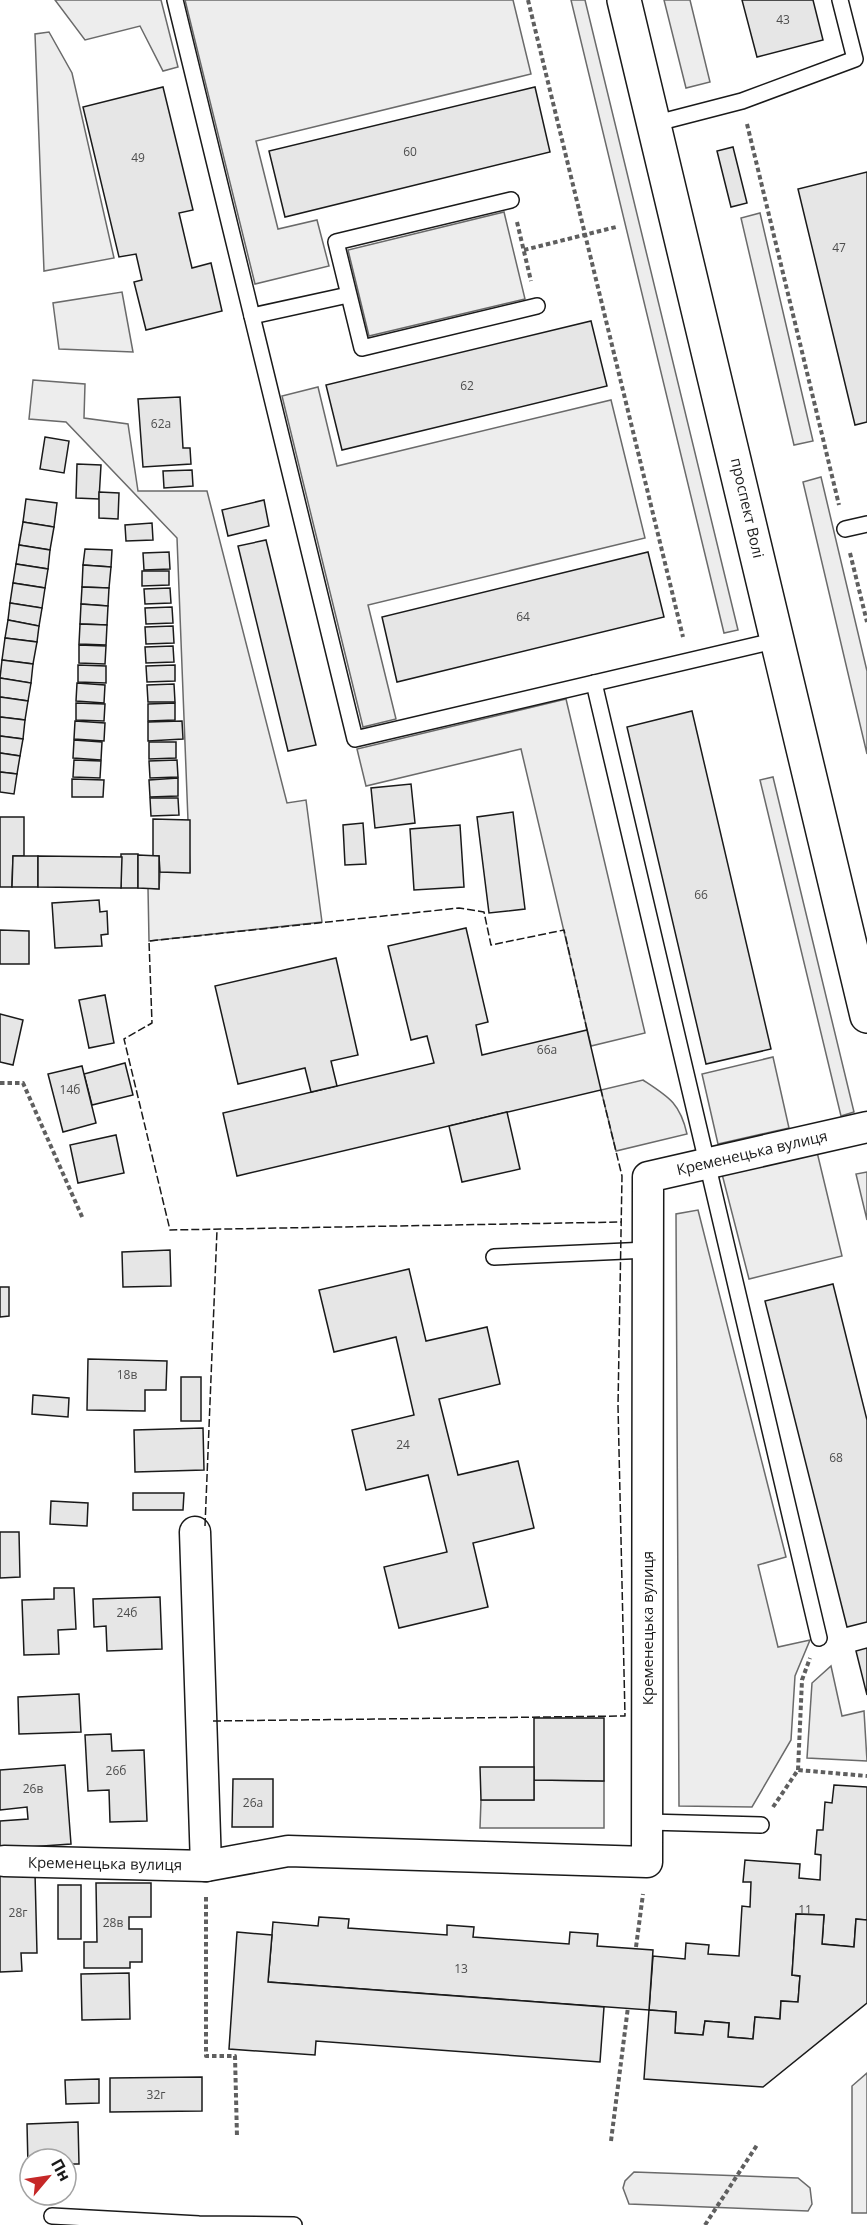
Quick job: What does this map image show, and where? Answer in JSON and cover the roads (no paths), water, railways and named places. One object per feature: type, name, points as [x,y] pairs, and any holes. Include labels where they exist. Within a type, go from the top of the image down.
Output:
[{"type":"main road","name":"проспект Волі","points":[[624,0],[867,1016]]},
{"type":"street","name":"Кременецька вулиця","points":[[4,1861],[206,1866],[288,1851],[647,1862],[648,1177],[867,1127]]},
{"type":"street","points":[[195,1532],[206,1866]]},
{"type":"lane","points":[[175,0],[356,740],[778,640]]},
{"type":"lane","points":[[652,124],[741,101],[861,58],[840,0]]},
{"type":"lane","points":[[512,200],[336,242],[348,295],[362,348],[537,306]]},
{"type":"lane","points":[[252,316],[348,295]]},
{"type":"lane","points":[[845,529],[867,524]]},
{"type":"lane","points":[[594,683],[709,1163],[819,1638]]},
{"type":"lane","points":[[494,1257],[648,1250]]},
{"type":"lane","points":[[648,1822],[761,1825]]},
{"type":"lane","points":[[52,2216],[199,2224],[294,2225]]}]
